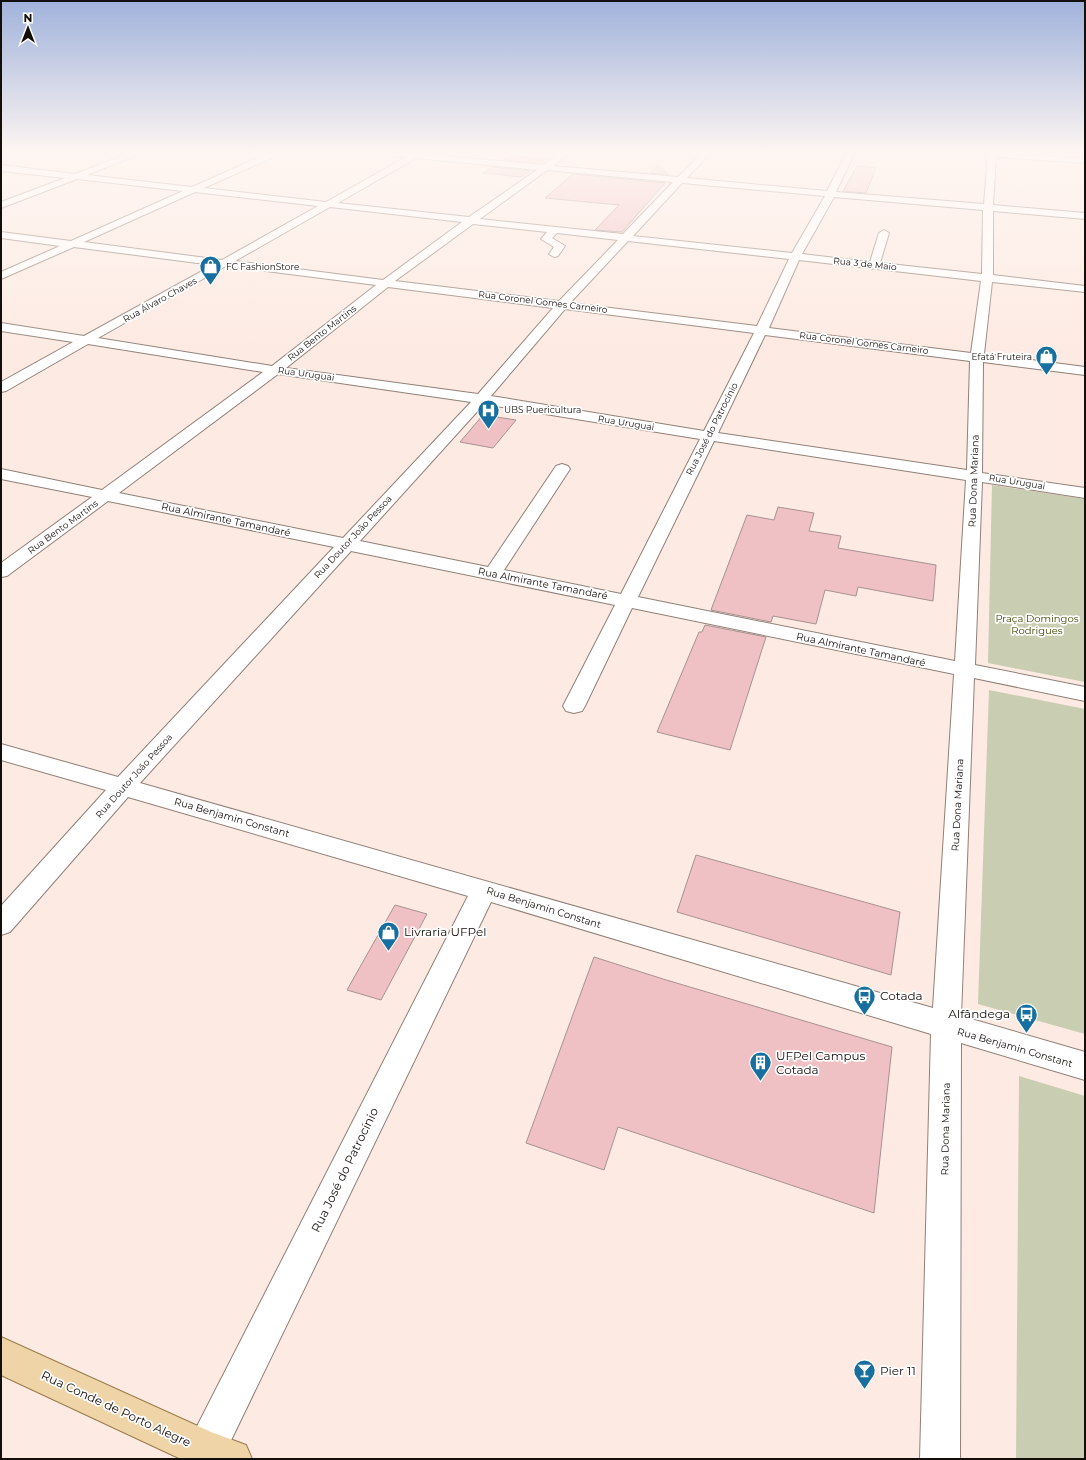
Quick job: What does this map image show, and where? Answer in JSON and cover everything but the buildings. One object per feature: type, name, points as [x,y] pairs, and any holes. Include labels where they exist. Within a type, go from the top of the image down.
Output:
[{"type":"main road","name":"Rua Conde de Porto Alegre","points":[[1,1356],[219,1454]]},
{"type":"street","points":[[1,276],[126,220]]},
{"type":"street","name":"Rua Álvaro Chaves","points":[[1,388],[302,220]]},
{"type":"street","name":"Rua 3 de Maio","points":[[462,220],[1085,289]]},
{"type":"street","name":"Rua Doutor João Pessoa","points":[[1,924],[124,786],[481,399],[562,305],[643,220]]},
{"type":"street","name":"Rua José do Patrocínio","points":[[574,706],[762,330],[795,257],[815,220]]},
{"type":"street","name":"Rua Dona Mariana","points":[[940,1459],[946,1027],[974,476],[977,357],[987,278],[983,220]]},
{"type":"street","name":"Rua Bento Martins","points":[[1,572],[275,370],[387,282],[470,221]]},
{"type":"street","points":[[554,230],[546,239],[560,246],[554,254]]},
{"type":"street","points":[[874,265],[884,233]]},
{"type":"street","name":"Rua Coronel Gomes Carneiro","points":[[1,235],[387,282],[1085,371]]},
{"type":"street","name":"Rua Uruguai","points":[[1,327],[275,370],[481,399],[708,436],[1085,493]]},
{"type":"street","points":[[493,573],[562,469]]},
{"type":"street","name":"Rua Almirante Tamandaré","points":[[1,474],[1085,694]]},
{"type":"street","name":"Rua Benjamin Constant","points":[[1,752],[484,890],[946,1027],[1085,1066]]},
{"type":"street","name":"Rua José do Patrocínio","points":[[219,1454],[484,890]]},
{"type":"green space","name":"Praça Domingos Rodrigues","points":[[992,485],[1085,499],[1085,682],[988,663]]},
{"type":"green space","points":[[989,690],[1085,709],[1085,1034],[978,1004]]},
{"type":"green space","points":[[1019,1076],[1085,1096],[1085,1459],[1016,1459]]},
{"type":"place","name":"FC FashionStore","points":[[210,286]]},
{"type":"place","name":"Efatá Fruteira","points":[[1047,376]]},
{"type":"place","name":"UBS Puericultura","points":[[489,430]]},
{"type":"place","name":"Livraria UFPel","points":[[388,952]]},
{"type":"place","name":"Cotada","points":[[864,1016]]},
{"type":"place","name":"Alfândega","points":[[1026,1034]]},
{"type":"place","name":"UFPel Campus Cotada","points":[[760,1082]]},
{"type":"place","name":"Pier 11","points":[[864,1390]]}]
